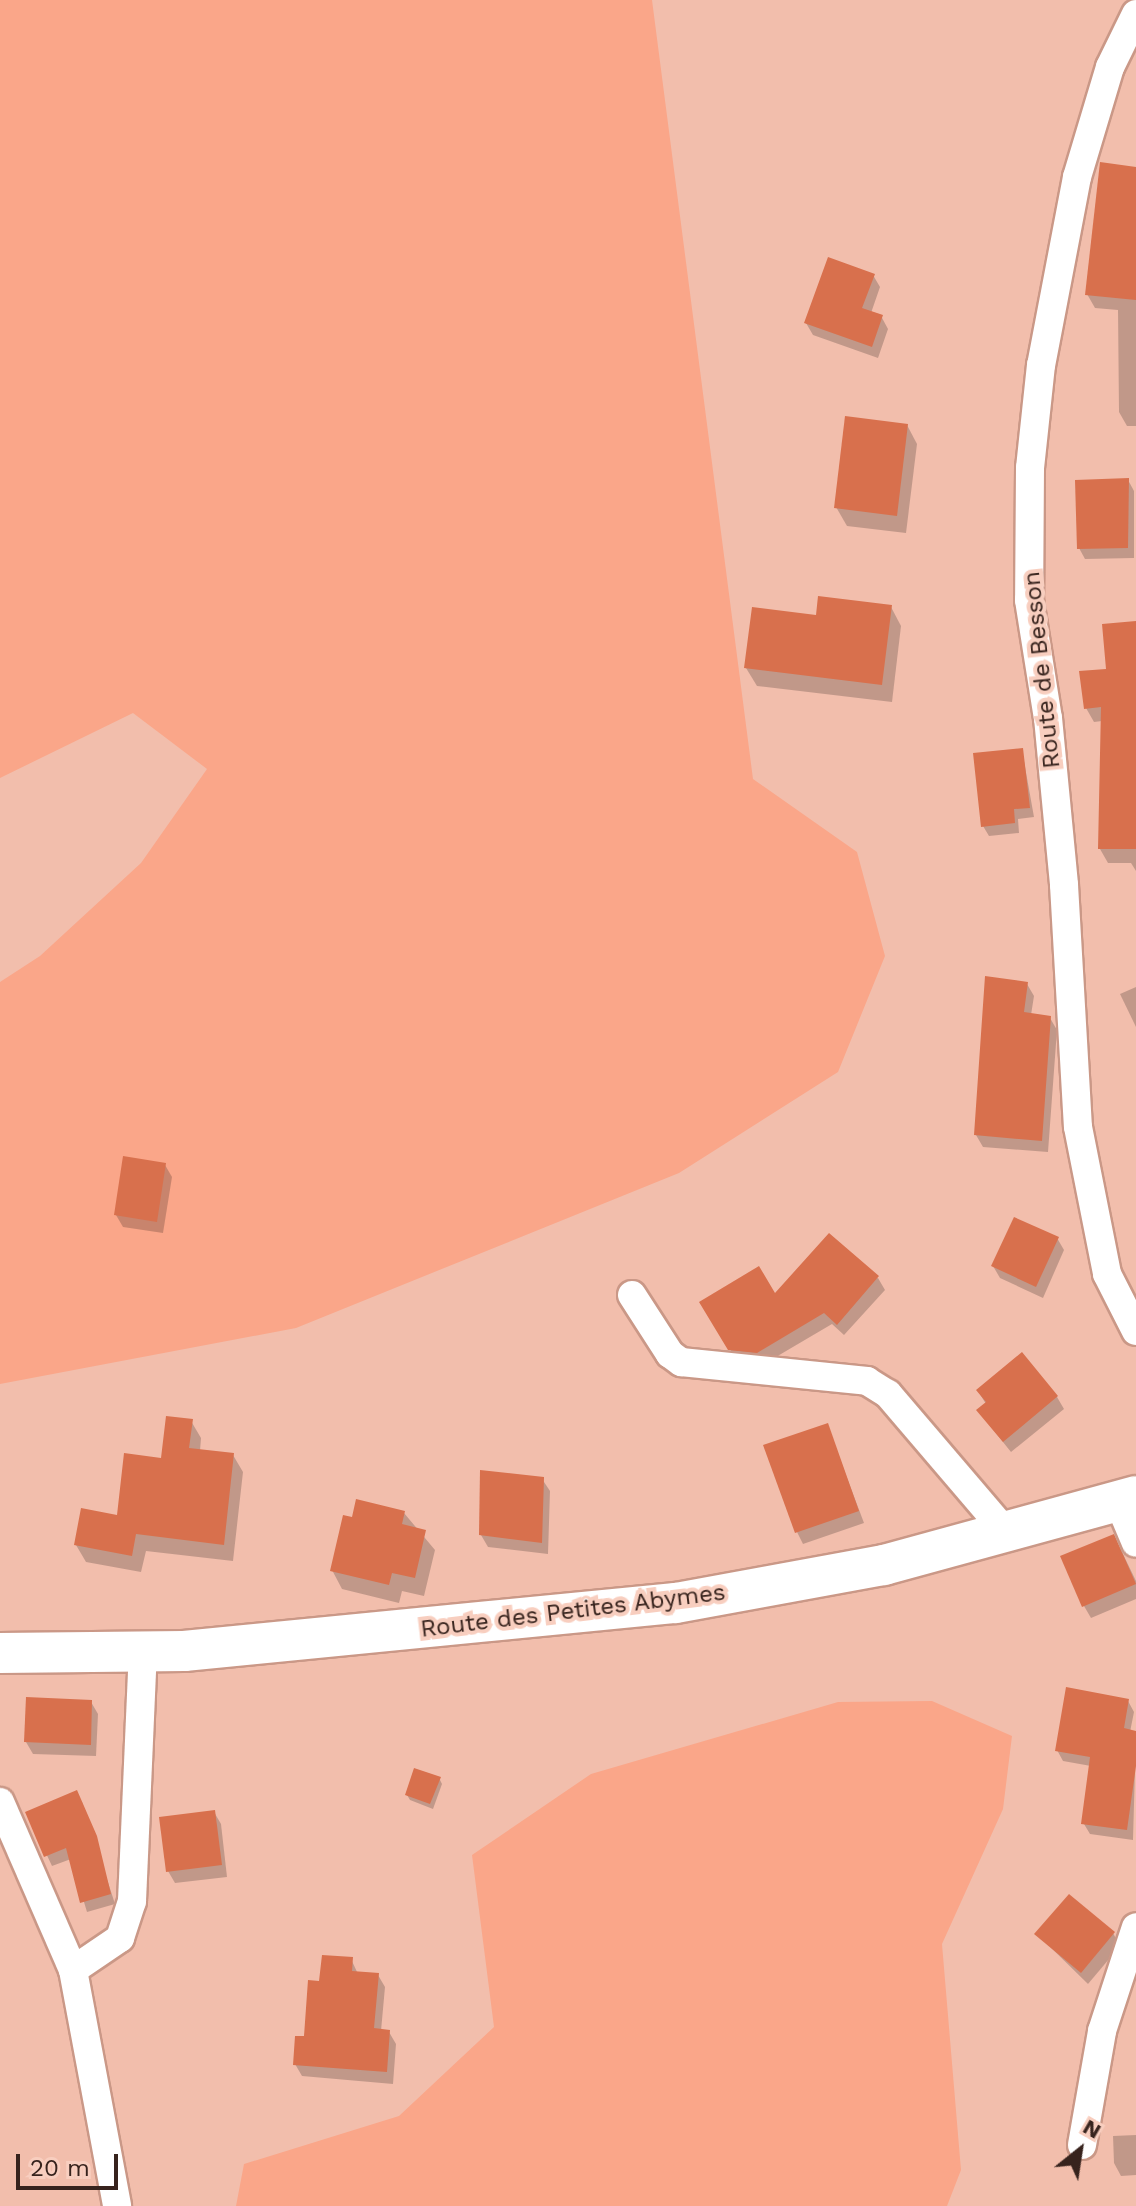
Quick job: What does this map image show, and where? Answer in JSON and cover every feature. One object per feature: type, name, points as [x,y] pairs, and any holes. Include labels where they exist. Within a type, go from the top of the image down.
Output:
[{"type":"main road","name":"Route des Petites Abymes","points":[[0,1653],[143,1653],[676,1603],[884,1565],[1127,1499]]},
{"type":"street","name":"Route de Besson","points":[[1136,14],[1110,67],[1077,177],[1044,349],[1030,468],[1029,600],[1060,839],[1078,1127],[1107,1274],[1136,1331]]},
{"type":"street","points":[[632,1295],[670,1354],[681,1362],[867,1381],[888,1394],[1006,1532]]},
{"type":"street","points":[[1127,1499],[1136,1543]]},
{"type":"street","points":[[73,1970],[120,1938],[132,1901],[143,1653]]},
{"type":"street","points":[[0,1802],[73,1970],[117,2206]]},
{"type":"street","points":[[1082,2145],[1102,2031],[1136,1927]]},
{"type":"shaded area","points":[[0,0],[652,0],[753,779],[857,852],[885,956],[838,1072],[679,1173],[296,1328],[0,1384],[0,982],[40,956],[141,863],[207,769],[133,713],[0,778]]},
{"type":"shaded area","points":[[932,1701],[1012,1736],[1003,1809],[942,1944],[961,2170],[947,2206],[236,2206],[244,2164],[399,2116],[494,2027],[472,1855],[591,1774],[838,1702]]},
{"type":"building","points":[[1100,162],[1136,167],[1136,300],[1085,295]]},
{"type":"building","points":[[828,257],[875,274],[862,308],[883,315],[872,347],[804,323]]},
{"type":"building","points":[[845,416],[908,424],[897,516],[834,508]]},
{"type":"building","points":[[1129,478],[1128,548],[1077,549],[1075,480]]},
{"type":"building","points":[[818,596],[892,605],[882,685],[744,668],[752,607],[816,615]]},
{"type":"building","points":[[1136,621],[1136,849],[1098,849],[1101,707],[1084,709],[1079,671],[1106,669],[1102,624]]},
{"type":"building","points":[[1023,748],[1030,808],[1014,809],[1015,823],[981,827],[973,753]]},
{"type":"building","points":[[985,976],[1028,982],[1024,1012],[1051,1016],[1042,1141],[974,1135]]},
{"type":"building","points":[[123,1156],[166,1163],[157,1222],[114,1215]]},
{"type":"building","points":[[1014,1217],[1059,1237],[1036,1287],[991,1266]]},
{"type":"building","points":[[829,1233],[879,1276],[837,1325],[824,1313],[757,1353],[728,1350],[699,1302],[759,1266],[775,1293]]},
{"type":"building","points":[[1022,1352],[1058,1396],[1003,1442],[976,1410],[986,1402],[976,1390]]},
{"type":"building","points":[[166,1416],[193,1419],[189,1448],[234,1453],[224,1545],[136,1534],[132,1556],[74,1545],[81,1508],[117,1515],[124,1453],[161,1458]]},
{"type":"building","points":[[828,1423],[859,1511],[795,1533],[763,1445]]},
{"type":"building","points":[[480,1470],[544,1477],[542,1543],[479,1535]]},
{"type":"building","points":[[356,1499],[405,1511],[402,1524],[426,1530],[415,1578],[392,1573],[389,1585],[330,1571],[343,1515],[352,1517]]},
{"type":"building","points":[[1114,1534],[1136,1584],[1082,1607],[1060,1556]]},
{"type":"building","points":[[1066,1687],[1129,1699],[1124,1728],[1136,1731],[1136,1766],[1127,1830],[1081,1824],[1090,1757],[1055,1751]]},
{"type":"building","points":[[26,1697],[92,1700],[91,1745],[24,1742]]},
{"type":"building","points":[[414,1768],[441,1777],[430,1804],[405,1795]]},
{"type":"building","points":[[77,1790],[97,1836],[111,1894],[80,1903],[66,1848],[44,1857],[25,1812]]},
{"type":"building","points":[[215,1810],[222,1865],[166,1872],[159,1817]]},
{"type":"building","points":[[1069,1894],[1115,1932],[1081,1973],[1034,1934]]},
{"type":"building","points":[[322,1955],[353,1957],[352,1971],[379,1973],[374,2028],[390,2030],[387,2072],[293,2065],[295,2036],[304,2036],[308,1980],[319,1981]]}]
